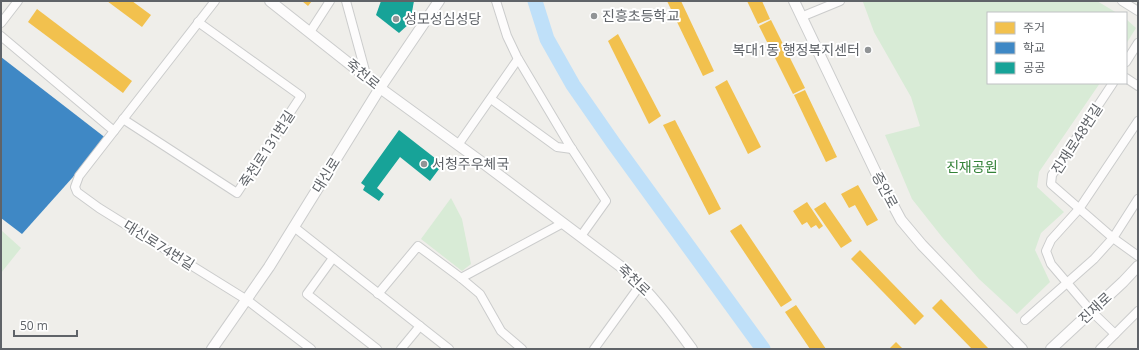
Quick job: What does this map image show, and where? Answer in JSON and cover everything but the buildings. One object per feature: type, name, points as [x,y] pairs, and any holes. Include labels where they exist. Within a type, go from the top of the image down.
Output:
[{"type":"street","points":[[1,23],[18,1]]},
{"type":"street","points":[[1,36],[114,131],[215,1]]},
{"type":"street","name":"죽천로","points":[[270,1],[380,88],[624,269],[641,284],[655,300],[692,349]]},
{"type":"street","points":[[310,32],[330,1]]},
{"type":"street","points":[[346,1],[367,78]]},
{"type":"street","name":"대신로","points":[[212,349],[269,267],[380,88],[439,1]]},
{"type":"street","points":[[496,1],[507,36],[518,59],[572,149],[606,201],[581,236]]},
{"type":"street","name":"증안로","points":[[794,1],[878,177],[901,220],[922,245],[1022,349]]},
{"type":"street","points":[[801,17],[840,1]]},
{"type":"street","points":[[1122,1],[1138,11]]},
{"type":"street","name":"죽천로131번길","points":[[123,119],[237,193],[301,96],[198,22]]},
{"type":"street","points":[[1127,60],[1138,43]]},
{"type":"street","points":[[458,145],[518,59]]},
{"type":"street","points":[[1127,79],[1138,86]]},
{"type":"street","name":"진재로48번길","points":[[1112,84],[1052,175],[1051,184],[1113,238],[1138,256]]},
{"type":"street","points":[[491,98],[557,147],[572,149]]},
{"type":"street","points":[[1115,334],[1091,311],[1051,264],[1046,251],[1051,240],[1079,209],[1138,121]]},
{"type":"street","name":"대신로74번길","points":[[114,131],[79,176],[75,187],[77,192],[99,208],[247,300],[311,349]]},
{"type":"street","points":[[1025,320],[1094,258],[1113,238],[1138,199]]},
{"type":"street","points":[[461,278],[563,223]]},
{"type":"street","points":[[294,227],[449,349]]},
{"type":"street","points":[[378,294],[418,246],[480,294],[501,331],[522,349]]},
{"type":"street","points":[[333,258],[307,294],[377,349]]},
{"type":"street","name":"진재로","points":[[1051,349],[1123,282],[1138,266]]},
{"type":"street","points":[[594,349],[641,284]]},
{"type":"street","points":[[1100,349],[1138,311]]},
{"type":"street","points":[[401,349],[420,326]]},
{"type":"green space","name":"진재공원","points":[[1097,1],[1115,12],[987,12],[987,84],[1099,84],[1039,172],[1037,187],[1064,212],[1041,233],[1035,250],[1050,282],[1017,314],[979,279],[942,237],[912,199],[885,135],[920,126],[911,97],[874,32],[863,2]]},
{"type":"green space","points":[[1127,20],[1136,28],[1127,42]]},
{"type":"green space","points":[[451,198],[462,219],[471,264],[462,271],[421,239]]},
{"type":"green space","points":[[1,230],[21,248],[1,273]]},
{"type":"waterway","points":[[535,1],[547,39],[573,85],[763,349]]},
{"type":"place","name":"진흥초등학교","points":[[594,16]]},
{"type":"place","name":"성모성심성당","points":[[396,19]]},
{"type":"place","name":"복대1동 행정복지센터","points":[[868,50]]},
{"type":"place","name":"서청주우체국","points":[[424,164]]}]
